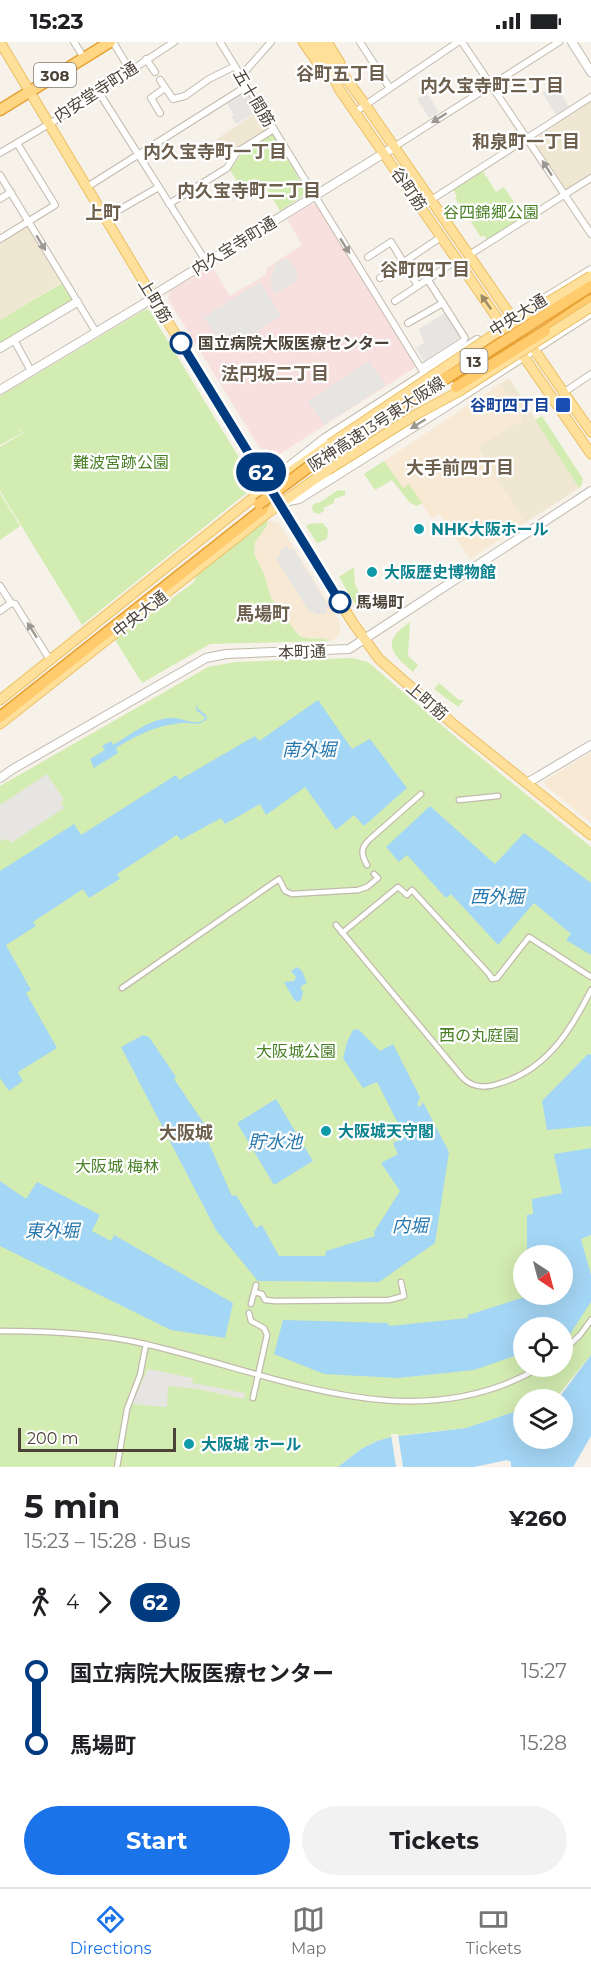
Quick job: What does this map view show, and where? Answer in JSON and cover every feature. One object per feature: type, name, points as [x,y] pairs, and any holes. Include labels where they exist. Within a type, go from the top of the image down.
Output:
[{"type":"highway","name":"308","points":[[0,110],[111,42]]},
{"type":"highway","points":[[291,473],[492,342],[591,285]]},
{"type":"highway","name":"阪神高速13号東大阪線","points":[[0,717],[32,688],[322,457],[591,285]]},
{"type":"highway","name":"阪神高速13号東大阪線","points":[[238,525],[329,460],[591,295]]},
{"type":"highway","points":[[417,414],[591,300]]},
{"type":"highway","name":"阪神高速13号東大阪線","points":[[0,709],[32,688]]},
{"type":"main road","name":"上町筋","points":[[0,42],[152,296],[364,639],[379,659],[452,723],[591,835]]},
{"type":"main road","points":[[303,42],[339,89]]},
{"type":"main road","name":"谷町筋","points":[[311,42],[331,72],[339,89],[591,454]]},
{"type":"main road","name":"谷町筋","points":[[319,42],[336,68],[365,104],[563,393],[590,428]]},
{"type":"main road","points":[[327,42],[344,68],[348,81]]},
{"type":"main road","name":"中央大通","points":[[331,447],[490,337],[591,276]]},
{"type":"main road","name":"中央大通","points":[[0,724],[280,503],[328,470],[417,414],[458,392],[591,307]]},
{"type":"main road","name":"中央大通","points":[[0,700],[270,487],[291,473]]},
{"type":"street","points":[[74,42],[84,58]]},
{"type":"street","points":[[111,42],[130,70]]},
{"type":"street","name":"内安堂寺町通","points":[[0,153],[56,120],[174,42]]},
{"type":"street","name":"五十間筋","points":[[220,42],[423,371]]},
{"type":"street","points":[[241,75],[271,42]]},
{"type":"street","points":[[360,42],[389,87]]},
{"type":"street","points":[[355,112],[389,87],[460,42],[591,234]]},
{"type":"street","name":"内久宝寺町通","points":[[0,390],[145,303],[152,296],[560,42]]},
{"type":"street","points":[[572,42],[591,72]]},
{"type":"street","points":[[146,59],[155,72]]},
{"type":"street","points":[[160,80],[173,99],[185,96],[235,66]]},
{"type":"street","points":[[87,187],[247,86]]},
{"type":"street","points":[[160,113],[151,98],[165,88]]},
{"type":"street","points":[[98,91],[207,262]]},
{"type":"street","points":[[431,200],[591,97]]},
{"type":"street","points":[[170,204],[227,168],[237,152],[274,129]]},
{"type":"street","points":[[0,239],[55,205],[17,142]]},
{"type":"street","points":[[0,175],[96,332]]},
{"type":"street","points":[[469,255],[591,178]]},
{"type":"street","points":[[105,218],[159,187]]},
{"type":"street","points":[[0,199],[11,192]]},
{"type":"street","points":[[380,278],[441,237]]},
{"type":"street","points":[[368,257],[391,242],[418,286]]},
{"type":"street","points":[[395,301],[457,260]]},
{"type":"street","name":"中央大通","points":[[270,487],[307,451],[423,371],[591,270]]},
{"type":"street","points":[[423,371],[465,340],[428,280]]},
{"type":"street","points":[[0,348],[77,302]]},
{"type":"street","points":[[408,323],[443,303]]},
{"type":"street","name":"中央大通","points":[[280,503],[299,499],[591,313]]},
{"type":"street","points":[[14,340],[32,371]]},
{"type":"street","points":[[563,393],[591,374]]},
{"type":"street","name":"本町通","points":[[1,776],[206,658],[226,654],[349,648],[591,490]]},
{"type":"street","points":[[0,586],[10,603],[15,604],[50,660]]},
{"type":"street","points":[[0,611],[10,603]]},
{"type":"street","points":[[527,783],[591,745]]},
{"type":"street","points":[[367,865],[362,848],[421,794]]},
{"type":"street","points":[[459,800],[498,796]]},
{"type":"street","points":[[122,988],[279,879],[285,891],[292,894],[365,888],[378,878],[374,874]]},
{"type":"street","points":[[342,933],[398,887],[407,895],[412,890],[492,979],[497,978],[529,937],[591,977]]},
{"type":"street","points":[[336,925],[463,1078],[481,1087],[509,1081],[524,1074],[542,1060],[571,1028],[591,990]]},
{"type":"street","points":[[254,1292],[262,1294],[265,1300],[275,1301],[388,1300],[404,1296],[401,1282]]},
{"type":"street","points":[[251,1304],[256,1285]]},
{"type":"street","points":[[249,1313],[251,1321],[264,1328],[267,1335],[253,1398]]},
{"type":"street","points":[[573,1342],[591,1320]]},
{"type":"street","points":[[0,1331],[97,1336],[146,1344],[341,1396],[390,1401],[434,1400],[475,1395],[524,1377]]},
{"type":"street","points":[[117,1467],[128,1409],[140,1374],[146,1344]]},
{"type":"shaded area","points":[[551,87],[554,91],[558,89],[569,107],[556,115],[542,93]]},
{"type":"shaded area","points":[[246,89],[255,103],[249,108],[253,114],[236,124],[231,117],[234,115],[226,102]]},
{"type":"shaded area","points":[[427,93],[439,112],[429,118],[417,99]]},
{"type":"shaded area","points":[[591,102],[591,174],[568,189],[565,188],[533,140]]},
{"type":"shaded area","points":[[259,111],[270,127],[269,130],[227,164],[212,142]]},
{"type":"shaded area","points":[[312,204],[318,204],[416,367],[275,457],[264,455],[168,299],[170,291],[212,266],[230,296],[265,275],[267,268],[302,245],[287,219]]},
{"type":"shaded area","points":[[26,227],[62,282],[0,320],[0,242]]},
{"type":"shaded area","points":[[288,259],[298,273],[296,281],[275,294],[270,287],[273,285],[270,279],[276,263]]},
{"type":"shaded area","points":[[260,282],[281,316],[225,351],[204,317]]},
{"type":"shaded area","points":[[446,312],[462,336],[424,361],[416,348],[424,343],[419,329]]},
{"type":"shaded area","points":[[369,361],[385,385],[324,425],[308,401]]},
{"type":"shaded area","points":[[509,378],[579,488],[525,523],[477,447],[523,419],[500,384]]},
{"type":"shaded area","points":[[500,384],[524,418],[477,448],[525,523],[470,559],[440,514],[432,519],[409,485],[403,488],[384,461]]},
{"type":"shaded area","points":[[267,520],[278,522],[340,622],[340,633],[333,640],[305,638],[294,631],[287,621],[281,621],[279,618],[279,606],[271,599],[264,574],[254,553],[255,542],[267,526]]},
{"type":"shaded area","points":[[286,546],[290,550],[293,548],[329,607],[326,609],[326,614],[309,612],[276,558],[281,555],[279,552]]},
{"type":"shaded area","points":[[591,752],[591,823],[544,784],[544,781]]},
{"type":"shaded area","points":[[47,774],[64,800],[61,802],[64,808],[11,843],[8,839],[0,841],[0,805]]},
{"type":"shaded area","points":[[148,1369],[193,1378],[192,1383],[245,1393],[244,1399],[198,1389],[168,1386],[167,1407],[132,1404]]},
{"type":"green space","points":[[270,135],[274,135],[307,193],[280,211],[265,185],[245,194],[230,170],[243,152]]},
{"type":"green space","name":"谷四錦郷公園","points":[[483,171],[496,192],[504,187],[524,218],[487,240],[484,235],[481,237],[455,198],[457,196],[453,190]]},
{"type":"green space","points":[[62,283],[72,298],[71,301],[0,343],[0,320]]},
{"type":"green space","name":"難波宮跡公園","points":[[146,309],[149,310],[252,479],[249,491],[82,625],[0,491],[0,447],[23,433],[14,423],[22,433],[0,445],[0,396]]},
{"type":"green space","points":[[542,416],[583,479],[579,488],[535,420]]},
{"type":"green space","points":[[384,461],[403,488],[409,484],[422,503],[417,506],[410,503],[392,480],[375,490],[364,474]]},
{"type":"green space","points":[[338,490],[345,491],[345,495],[334,499],[334,503],[323,508],[324,511],[319,514],[313,512],[312,506]]},
{"type":"green space","points":[[0,493],[20,526],[0,540]]},
{"type":"green space","points":[[267,520],[267,526],[255,542],[254,553],[264,574],[271,598],[282,611],[280,618],[288,622],[297,634],[303,637],[330,641],[210,644],[142,683],[115,640],[193,583],[197,575]]},
{"type":"green space","points":[[323,523],[328,530],[327,539],[317,543],[306,526]]},
{"type":"green space","points":[[354,567],[355,584],[365,605],[357,607],[339,577]]},
{"type":"green space","points":[[410,622],[408,656],[418,665],[413,672],[399,659],[392,647],[395,635]]},
{"type":"green space","name":"大阪城公園","points":[[352,658],[368,662],[591,847],[591,1355],[563,1389],[513,1389],[513,1412],[466,1428],[405,1435],[377,1441],[361,1449],[338,1467],[0,1467],[0,786],[208,667],[235,662]]},
{"type":"green space","points":[[439,683],[459,700],[464,700],[458,707],[434,689]]},
{"type":"water","name":"南外堀","points":[[318,700],[352,749],[370,739],[407,788],[364,826],[354,815],[336,830],[305,787],[266,815],[260,804],[225,824],[221,818],[181,840],[177,835],[117,874],[120,879],[89,898],[83,889],[33,922],[36,926],[6,945],[31,990],[26,993],[57,1048],[18,1072],[23,1081],[9,1091],[0,1078],[0,871],[74,824],[81,835],[176,775],[179,780],[255,736],[259,741]]},
{"type":"water","points":[[196,702],[197,708],[206,715],[207,719],[204,721],[197,724],[171,724],[147,732],[116,748],[118,753],[94,768],[90,759],[105,750],[102,746],[111,741],[113,745],[148,724],[170,718],[194,722],[203,721],[205,717],[196,710]]},
{"type":"water","name":"西外掘","points":[[430,806],[495,864],[524,833],[591,883],[591,955],[566,940],[571,934],[534,903],[498,945],[451,894],[446,898],[407,855],[399,862],[386,847]]},
{"type":"water","points":[[297,967],[302,971],[307,983],[301,986],[303,992],[298,1002],[294,1000],[284,982],[294,981],[296,977],[291,971]]},
{"type":"water","name":"内堀","points":[[358,1029],[380,1051],[393,1044],[420,1097],[417,1105],[420,1107],[423,1102],[449,1152],[435,1243],[379,1282],[258,1281],[216,1230],[121,1047],[143,1035],[149,1037],[207,1128],[203,1130],[232,1196],[236,1195],[256,1228],[262,1225],[279,1256],[325,1256],[326,1251],[375,1236],[374,1232],[400,1191],[381,1163],[398,1154],[393,1143],[405,1137],[377,1082],[363,1088],[343,1058],[353,1030]]},
{"type":"water","points":[[588,1054],[591,1055],[591,1126],[547,1130],[542,1101]]},
{"type":"water","name":"貯水池","points":[[276,1099],[313,1161],[274,1185],[237,1123]]},
{"type":"water","points":[[591,1148],[591,1235],[581,1239],[591,1275],[591,1302],[573,1329],[573,1317],[513,1317],[513,1356],[474,1370],[398,1378],[324,1374],[274,1354],[283,1320],[388,1323],[389,1326],[468,1318],[468,1315],[513,1301],[513,1305],[573,1305],[573,1245],[527,1245],[527,1215],[533,1214],[532,1199],[562,1193],[554,1154]]},
{"type":"water","name":"東外堀","points":[[0,1181],[26,1199],[37,1182],[100,1215],[92,1231],[111,1241],[114,1235],[233,1303],[225,1338],[171,1330],[0,1246]]},
{"type":"water","points":[[591,1355],[591,1436],[573,1467],[511,1467],[511,1462],[507,1460],[474,1467],[338,1467],[361,1449],[377,1441],[391,1437],[466,1428],[513,1412],[513,1449],[573,1449],[573,1389],[566,1389]]},
{"type":"pier","points":[[391,1434],[398,1434],[403,1467],[396,1467]]},
{"type":"bus line","name":"62","points":[[181,343],[340,602]]},
{"type":"place","name":"国立病院大阪医療センター","points":[[181,343]]},
{"type":"place","name":"谷町四丁目","points":[[563,405]]},
{"type":"place","name":"NHK大阪ホール","points":[[419,529]]},
{"type":"place","name":"大阪歴史博物館","points":[[372,572]]},
{"type":"place","name":"馬場町","points":[[340,602]]},
{"type":"place","name":"大阪城天守閣","points":[[326,1131]]},
{"type":"place","name":"大阪城 ホール","points":[[189,1444]]},
{"type":"district","name":"谷町五丁目","points":[[341,74]]},
{"type":"district","name":"内久宝寺町三丁目","points":[[492,86]]},
{"type":"district","name":"和泉町一丁目","points":[[526,142]]},
{"type":"district","name":"内久宝寺町一丁目","points":[[215,152]]},
{"type":"district","name":"内久宝寺町二丁目","points":[[249,191]]},
{"type":"district","name":"上町","points":[[103,213]]},
{"type":"district","name":"谷町四丁目","points":[[425,270]]},
{"type":"district","name":"法円坂二丁目","points":[[275,374]]},
{"type":"district","name":"大手前四丁目","points":[[460,468]]},
{"type":"district","name":"馬場町","points":[[263,614]]},
{"type":"district","name":"大阪城","points":[[186,1133]]},
{"type":"park label","name":"西の丸庭園","points":[[479,1035]]},
{"type":"park label","name":"大阪城 梅林","points":[[117,1166]]}]
